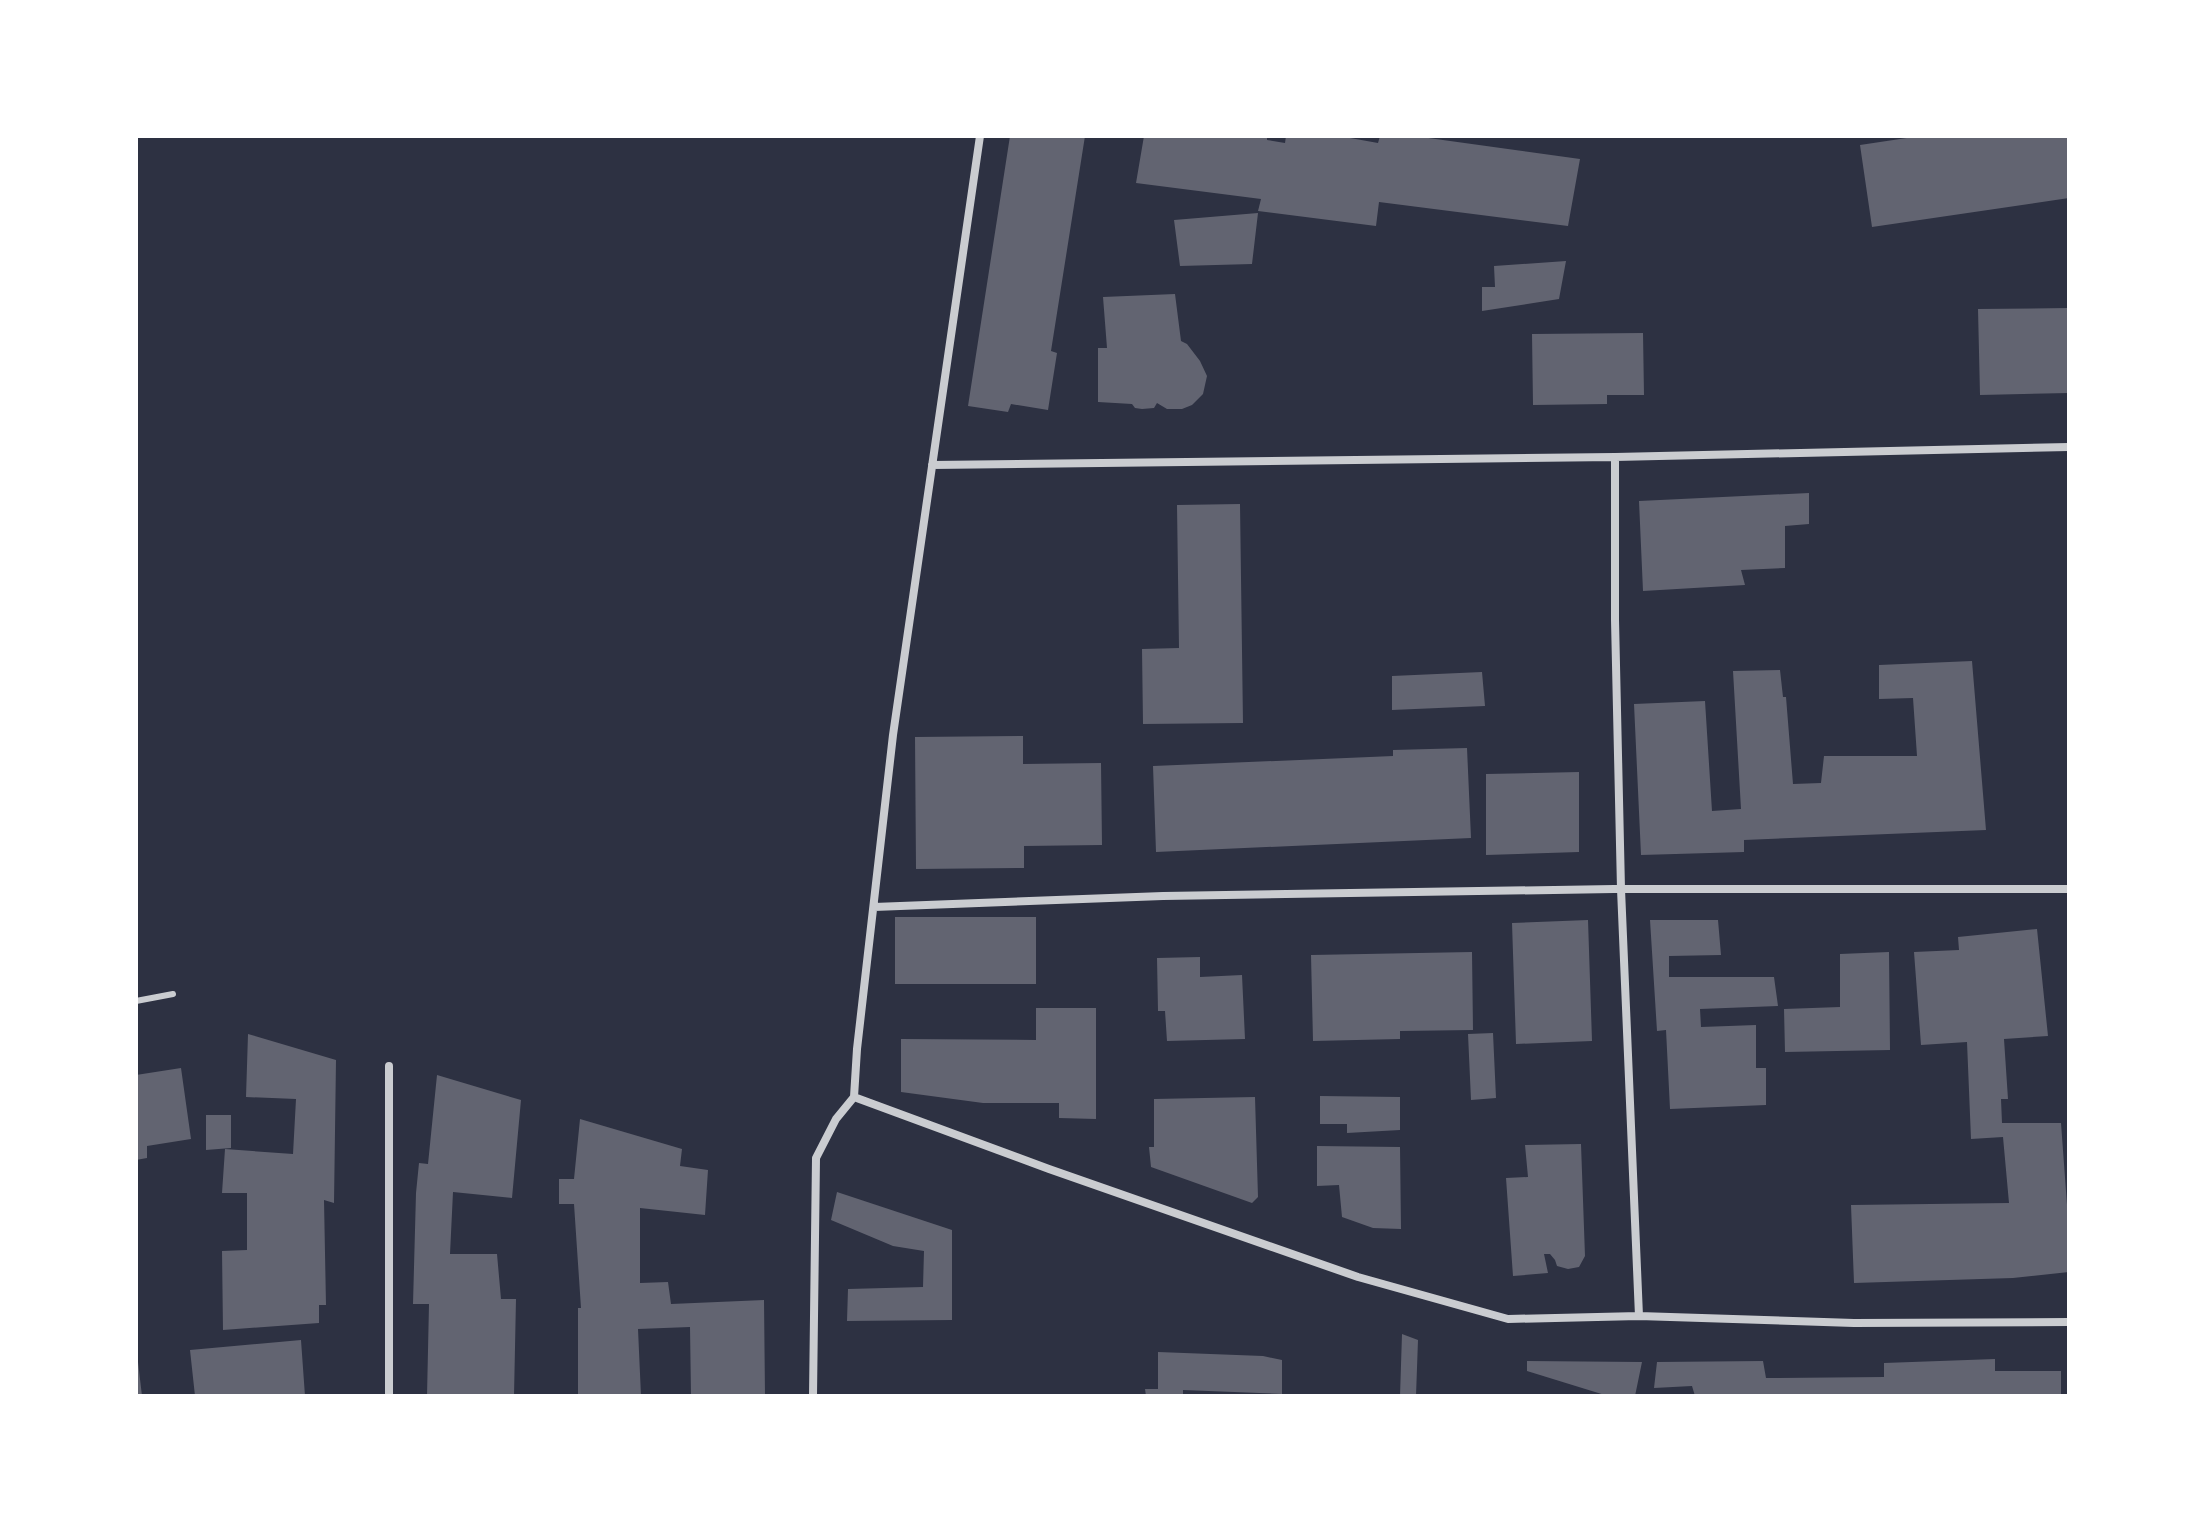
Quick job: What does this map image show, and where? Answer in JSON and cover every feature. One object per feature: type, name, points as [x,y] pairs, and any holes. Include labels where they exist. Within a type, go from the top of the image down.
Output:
[{"type":"street","points":[[813,1396],[816,1158],[836,1119],[854,1097],[893,735],[980,136]]},
{"type":"street","points":[[932,465],[1615,457],[2069,447]]},
{"type":"street","points":[[1615,457],[1621,889],[1639,1316]]},
{"type":"street","points":[[874,907],[1163,896],[1621,889],[2069,889]]},
{"type":"street","points":[[389,1066],[389,1396]]},
{"type":"street","points":[[854,1097],[1358,1277],[1508,1319],[1639,1316],[1854,1323],[2069,1322]]},
{"type":"lane","points":[[136,1001],[173,994]]},
{"type":"building","points":[[1010,136],[1085,136],[1051,351],[1057,353],[1048,410],[1011,404],[1008,412],[968,406]]},
{"type":"building","points":[[1144,136],[1267,136],[1267,140],[1285,143],[1286,136],[1339,136],[1378,143],[1380,136],[1414,136],[1580,159],[1568,226],[1379,202],[1376,226],[1258,211],[1261,199],[1136,183]]},
{"type":"building","points":[[1920,136],[2068,136],[2069,198],[1872,227],[1860,145]]},
{"type":"building","points":[[1258,213],[1252,264],[1180,266],[1174,220]]},
{"type":"building","points":[[1566,261],[1559,299],[1482,311],[1482,287],[1495,287],[1494,266]]},
{"type":"building","points":[[1175,294],[1181,341],[1200,361],[1207,376],[1203,394],[1192,405],[1182,409],[1167,409],[1157,403],[1154,408],[1142,409],[1132,404],[1098,402],[1098,348],[1107,348],[1103,297]]},
{"type":"building","points":[[2069,308],[2069,393],[1980,395],[1978,309]]},
{"type":"building","points":[[1643,333],[1644,395],[1607,395],[1607,404],[1533,405],[1532,334]]},
{"type":"building","points":[[1809,493],[1809,524],[1785,526],[1785,568],[1741,570],[1745,585],[1643,591],[1639,501]]},
{"type":"building","points":[[1240,504],[1243,723],[1143,724],[1142,649],[1179,648],[1177,505]]},
{"type":"building","points":[[1972,661],[1986,830],[1744,840],[1744,852],[1641,855],[1634,704],[1705,701],[1712,811],[1741,809],[1733,671],[1780,670],[1783,697],[1786,697],[1793,784],[1821,783],[1824,756],[1917,756],[1913,698],[1879,699],[1879,665]]},
{"type":"building","points":[[1482,672],[1485,706],[1392,710],[1392,676]]},
{"type":"building","points":[[1023,736],[1023,764],[1101,763],[1102,845],[1024,846],[1024,868],[916,869],[915,737]]},
{"type":"building","points":[[1467,748],[1471,838],[1156,852],[1153,766],[1393,756],[1393,750]]},
{"type":"building","points":[[1579,772],[1579,852],[1486,855],[1486,774]]},
{"type":"building","points":[[895,917],[1036,917],[1036,984],[895,984]]},
{"type":"building","points":[[1588,920],[1592,1041],[1516,1044],[1512,923]]},
{"type":"building","points":[[1650,920],[1718,920],[1721,955],[1669,956],[1669,977],[1774,977],[1778,1006],[1700,1009],[1701,1027],[1756,1025],[1756,1068],[1766,1068],[1766,1105],[1670,1109],[1666,1030],[1657,1031]]},
{"type":"building","points":[[2037,929],[2048,1036],[2004,1039],[2008,1099],[2001,1099],[2002,1123],[2061,1123],[2069,1272],[2013,1278],[1854,1283],[1851,1205],[2009,1203],[2003,1137],[1971,1139],[1967,1042],[1921,1045],[1914,952],[1959,950],[1958,937]]},
{"type":"building","points":[[1472,952],[1473,1030],[1400,1031],[1400,1039],[1313,1041],[1311,955]]},
{"type":"building","points":[[1889,952],[1890,1050],[1785,1052],[1784,1009],[1840,1007],[1840,954]]},
{"type":"building","points":[[1200,957],[1200,977],[1242,975],[1245,1039],[1167,1041],[1165,1011],[1158,1011],[1157,958]]},
{"type":"building","points":[[1036,1008],[1096,1008],[1096,1119],[1059,1118],[1059,1103],[983,1103],[901,1092],[901,1039],[1036,1040]]},
{"type":"building","points":[[1493,1033],[1496,1098],[1471,1100],[1468,1034]]},
{"type":"building","points":[[248,1034],[336,1060],[334,1203],[324,1200],[326,1305],[319,1305],[319,1323],[223,1330],[222,1251],[247,1250],[247,1193],[222,1193],[225,1149],[293,1154],[296,1099],[246,1097]]},
{"type":"building","points":[[181,1068],[191,1139],[147,1146],[147,1158],[136,1160],[136,1075]]},
{"type":"building","points":[[437,1075],[521,1100],[512,1198],[453,1192],[450,1254],[497,1254],[501,1299],[516,1299],[514,1396],[427,1396],[429,1304],[413,1304],[416,1193],[419,1163],[428,1164]]},
{"type":"building","points":[[1320,1096],[1400,1097],[1400,1130],[1347,1133],[1347,1124],[1320,1124]]},
{"type":"building","points":[[1255,1097],[1258,1197],[1252,1203],[1151,1167],[1149,1147],[1154,1147],[1154,1099]]},
{"type":"building","points":[[206,1115],[231,1115],[231,1148],[206,1150]]},
{"type":"building","points":[[580,1119],[682,1149],[680,1166],[708,1170],[705,1215],[640,1208],[640,1283],[668,1282],[671,1304],[764,1300],[765,1396],[691,1396],[690,1327],[638,1329],[641,1396],[578,1396],[578,1308],[581,1308],[574,1204],[559,1204],[559,1179],[574,1179]]},
{"type":"building","points":[[1581,1144],[1585,1256],[1579,1267],[1568,1269],[1557,1266],[1550,1254],[1544,1254],[1548,1273],[1513,1276],[1506,1178],[1528,1177],[1525,1145]]},
{"type":"building","points":[[1317,1146],[1400,1147],[1401,1229],[1373,1228],[1342,1217],[1339,1185],[1317,1186]]},
{"type":"building","points":[[837,1192],[952,1230],[952,1320],[847,1321],[848,1289],[923,1287],[924,1251],[893,1246],[831,1220]]},
{"type":"building","points":[[1402,1334],[1418,1340],[1416,1396],[1400,1396]]},
{"type":"building","points":[[301,1340],[305,1396],[195,1396],[190,1350]]},
{"type":"building","points":[[1158,1352],[1263,1356],[1282,1360],[1282,1394],[1183,1390],[1183,1396],[1146,1396],[1145,1389],[1158,1389]]},
{"type":"building","points":[[1995,1359],[1995,1371],[2061,1371],[2061,1396],[1695,1396],[1692,1386],[1654,1388],[1657,1362],[1763,1361],[1766,1378],[1884,1377],[1884,1363]]},
{"type":"building","points":[[1527,1361],[1642,1362],[1635,1396],[1608,1396],[1527,1371]]},
{"type":"building","points":[[138,1362],[142,1396],[136,1396]]}]
